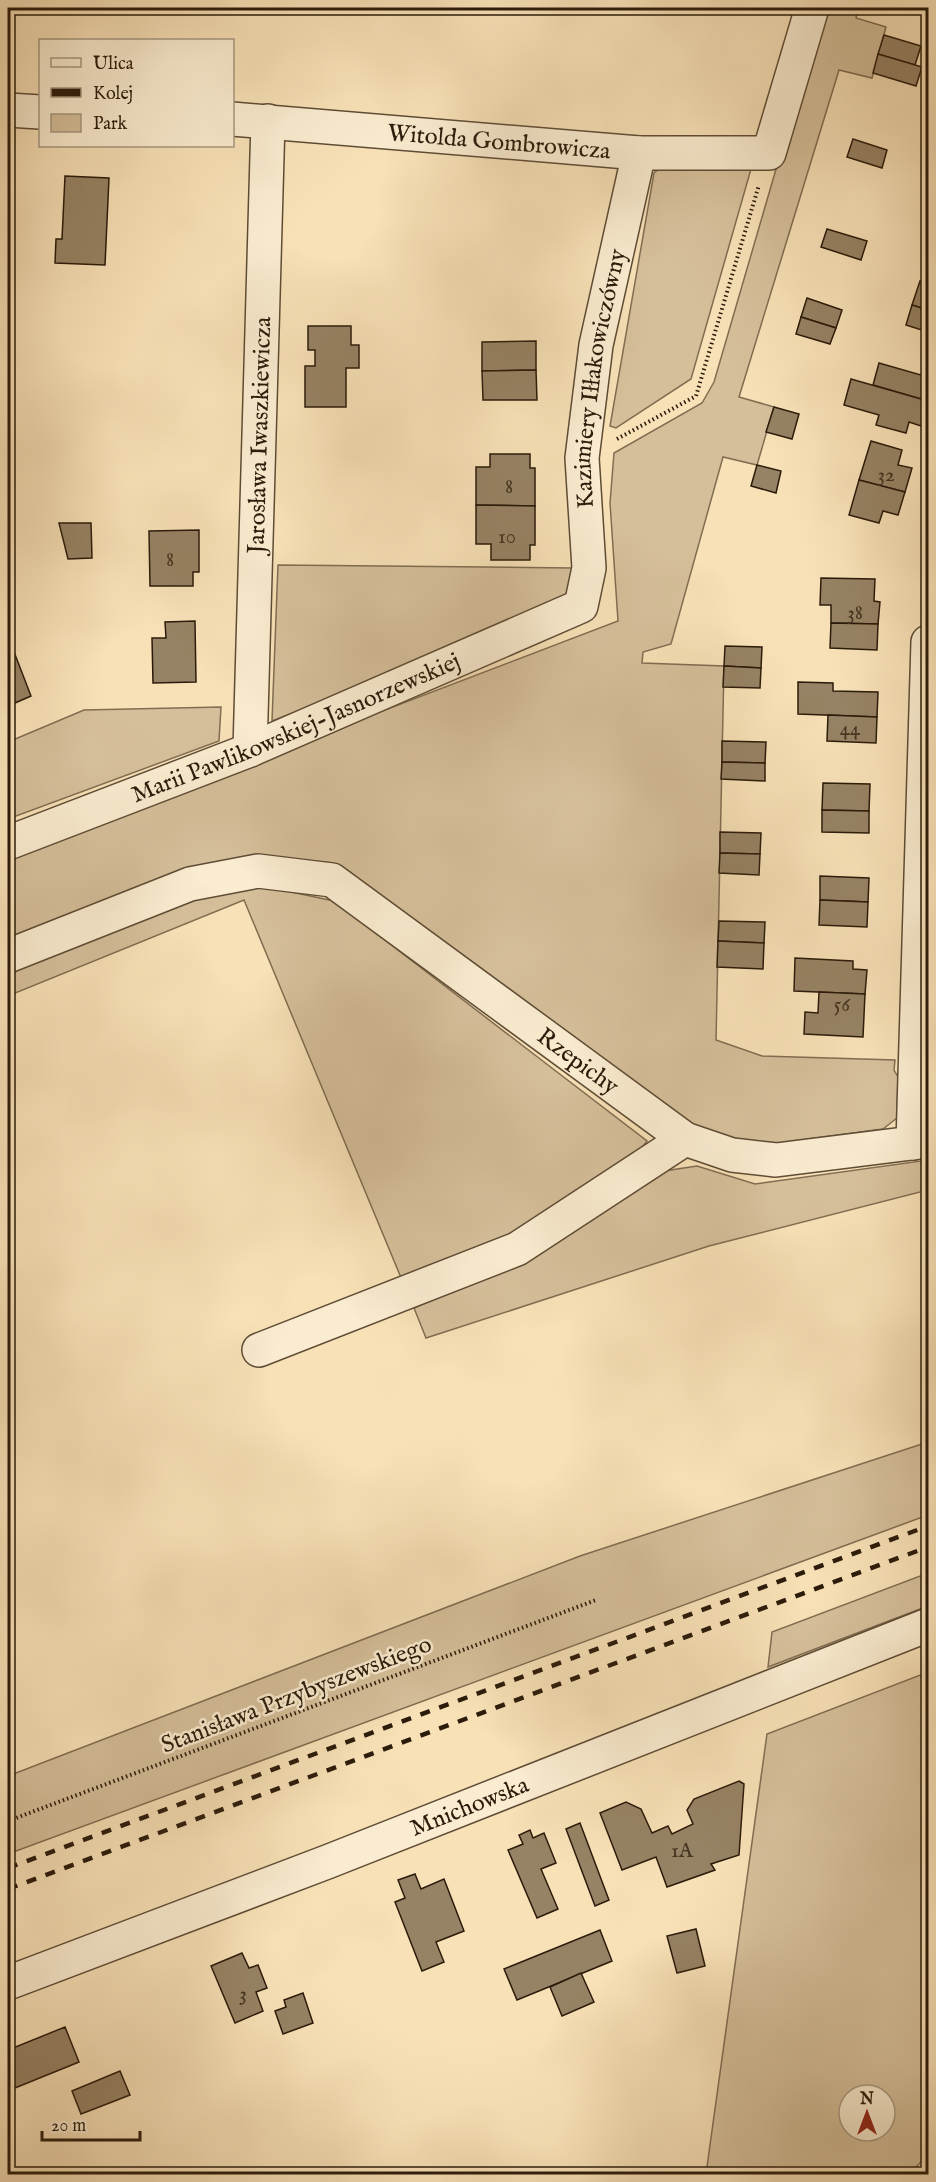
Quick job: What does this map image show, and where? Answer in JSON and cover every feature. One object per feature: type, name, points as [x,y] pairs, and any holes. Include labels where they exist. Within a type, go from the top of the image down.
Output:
[{"type":"street","points":[[769,153],[812,8]]},
{"type":"street","points":[[8,110],[39,112]]},
{"type":"street","name":"Witolda Gombrowicza","points":[[234,119],[639,153],[769,153]]},
{"type":"street","name":"Jarosława Iwaszkiewicza","points":[[250,750],[268,121]]},
{"type":"street","name":"Kazimiery Iłłakowiczówny","points":[[581,606],[589,568],[582,458],[596,345],[639,153]]},
{"type":"street","name":"Marii Pawlikowskiej-Jasnorzewskiej","points":[[8,843],[250,750],[581,606]]},
{"type":"street","points":[[921,1142],[928,642]]},
{"type":"street","name":"Rzepichy","points":[[8,956],[190,884],[258,871],[332,880],[685,1139],[732,1155],[776,1160],[921,1142]]},
{"type":"street","points":[[259,1350],[517,1249],[685,1139]]},
{"type":"street","name":"Mnichowska","points":[[8,1983],[338,1858],[928,1625]]},
{"type":"path","points":[[582,458],[696,396],[769,153]]},
{"type":"path","name":"Stanisława Przybyszewskiego","points":[[8,1821],[596,1600]]},
{"type":"green space","points":[[823,8],[858,8],[856,18],[886,27],[872,78],[839,70],[739,397],[774,407],[757,465],[723,457],[671,644],[643,652],[642,663],[724,666],[716,1040],[762,1056],[895,1060],[894,1070],[898,1077],[897,1118],[883,1129],[771,1144],[737,1139],[693,1125],[417,927],[333,863],[254,855],[181,871],[8,941],[8,854],[618,621],[610,503],[614,453],[702,403],[714,382]]},
{"type":"green space","points":[[672,159],[753,162],[691,379],[616,428],[610,426],[654,173]]},
{"type":"green space","points":[[278,565],[572,568],[571,604],[272,721]]},
{"type":"green space","points":[[221,707],[219,741],[8,819],[8,742],[84,710]]},
{"type":"green space","points":[[253,884],[334,901],[647,1141],[636,1156],[509,1239],[402,1280],[244,900],[8,996],[8,969],[185,899]]},
{"type":"green space","points":[[928,1160],[928,1190],[709,1246],[426,1338],[414,1308],[530,1258],[664,1171],[697,1166],[755,1184]]},
{"type":"green space","points":[[928,1442],[928,1515],[8,1854],[8,1776],[580,1556]]},
{"type":"green space","points":[[928,1573],[928,1606],[768,1667],[772,1632]]},
{"type":"green space","points":[[928,1672],[928,2155],[909,2174],[706,2174],[767,1734]]},
{"type":"building","points":[[884,35],[921,46],[915,65],[878,54]]},
{"type":"building","points":[[878,54],[922,67],[916,86],[873,73]]},
{"type":"building","points":[[853,139],[887,150],[882,168],[847,157]]},
{"type":"building","points":[[65,176],[109,178],[105,265],[55,263],[56,239],[62,239]]},
{"type":"building","points":[[8,187],[11,187],[8,242]]},
{"type":"building","points":[[827,229],[867,241],[861,260],[821,247]]},
{"type":"building","points":[[920,281],[928,284],[928,310],[912,305]]},
{"type":"building","points":[[807,298],[842,310],[836,328],[801,317]]},
{"type":"building","points":[[912,305],[928,310],[928,332],[906,325]]},
{"type":"building","points":[[801,317],[836,328],[830,344],[796,334]]},
{"type":"building","points":[[308,326],[351,326],[351,345],[359,345],[359,368],[346,368],[346,407],[305,407],[305,366],[315,366],[315,350],[308,350]]},
{"type":"building","points":[[536,341],[536,370],[482,371],[482,342]]},
{"type":"building","points":[[879,363],[928,377],[928,401],[873,385]]},
{"type":"building","points":[[536,370],[537,400],[483,400],[482,371]]},
{"type":"building","points":[[851,379],[928,401],[924,427],[909,422],[906,433],[876,425],[879,415],[844,405]]},
{"type":"building","points":[[774,407],[799,414],[792,439],[766,432]]},
{"type":"building","points":[[871,441],[902,450],[898,465],[912,468],[905,492],[859,480]]},
{"type":"building","points":[[490,454],[530,454],[530,468],[535,468],[535,506],[476,505],[476,467],[490,467]]},
{"type":"building","points":[[757,465],[781,471],[776,493],[751,486]]},
{"type":"building","points":[[859,480],[905,492],[898,515],[883,511],[879,523],[849,515]]},
{"type":"building","points":[[476,505],[535,506],[535,545],[530,545],[530,560],[491,560],[491,544],[476,544]]},
{"type":"building","points":[[59,523],[91,523],[92,558],[68,559]]},
{"type":"building","points":[[199,530],[199,572],[193,572],[193,586],[150,586],[149,531]]},
{"type":"building","points":[[821,578],[875,579],[874,601],[880,602],[878,624],[831,623],[831,605],[820,605]]},
{"type":"building","points":[[195,621],[196,682],[153,683],[152,638],[166,638],[165,622]]},
{"type":"building","points":[[831,623],[878,624],[877,650],[830,648]]},
{"type":"building","points":[[11,644],[31,696],[8,706],[8,645]]},
{"type":"building","points":[[725,646],[762,647],[761,668],[724,666]]},
{"type":"building","points":[[724,666],[761,668],[760,688],[723,687]]},
{"type":"building","points":[[798,682],[833,683],[833,691],[878,692],[877,717],[798,714]]},
{"type":"building","points":[[828,715],[877,717],[876,743],[827,741]]},
{"type":"building","points":[[722,741],[766,742],[765,763],[722,762]]},
{"type":"building","points":[[722,762],[765,763],[765,781],[721,779]]},
{"type":"building","points":[[823,783],[870,784],[869,811],[822,810]]},
{"type":"building","points":[[822,810],[869,811],[869,833],[822,832]]},
{"type":"building","points":[[720,832],[761,833],[760,854],[720,853]]},
{"type":"building","points":[[720,853],[760,854],[759,875],[719,873]]},
{"type":"building","points":[[820,876],[869,878],[868,902],[820,900]]},
{"type":"building","points":[[820,900],[868,902],[867,927],[819,925]]},
{"type":"building","points":[[719,921],[765,922],[764,943],[718,941]]},
{"type":"building","points":[[718,941],[764,943],[763,969],[717,967]]},
{"type":"building","points":[[795,958],[853,961],[853,969],[867,970],[865,994],[794,991]]},
{"type":"building","points":[[819,992],[865,994],[863,1037],[804,1034],[805,1012],[818,1013]]},
{"type":"building","points":[[739,1781],[744,1784],[739,1855],[711,1864],[715,1870],[667,1887],[656,1857],[622,1870],[600,1813],[626,1802],[641,1809],[652,1833],[668,1826],[672,1834],[693,1824],[687,1810],[694,1799]]},
{"type":"building","points":[[580,1823],[609,1900],[595,1906],[566,1829]]},
{"type":"building","points":[[530,1830],[533,1838],[544,1833],[556,1863],[541,1869],[558,1909],[537,1918],[508,1850],[523,1844],[519,1835]]},
{"type":"building","points":[[415,1874],[421,1889],[444,1879],[464,1931],[436,1942],[444,1962],[422,1971],[395,1902],[405,1898],[398,1880]]},
{"type":"building","points":[[696,1929],[705,1966],[677,1973],[667,1936]]},
{"type":"building","points":[[600,1930],[612,1961],[517,2000],[504,1969]]},
{"type":"building","points":[[242,1953],[249,1968],[258,1965],[267,1988],[256,1992],[263,2011],[235,2023],[211,1966]]},
{"type":"building","points":[[581,1973],[594,2002],[562,2016],[550,1987]]},
{"type":"building","points":[[303,1993],[313,2023],[283,2034],[275,2011],[286,2007],[284,2000]]},
{"type":"building","points":[[65,2027],[79,2062],[15,2088],[8,2068],[8,2050]]},
{"type":"building","points":[[120,2071],[130,2095],[81,2114],[72,2091]]},
{"type":"railway","points":[[8,1868],[928,1526]]},
{"type":"railway","points":[[8,1889],[928,1547]]}]
